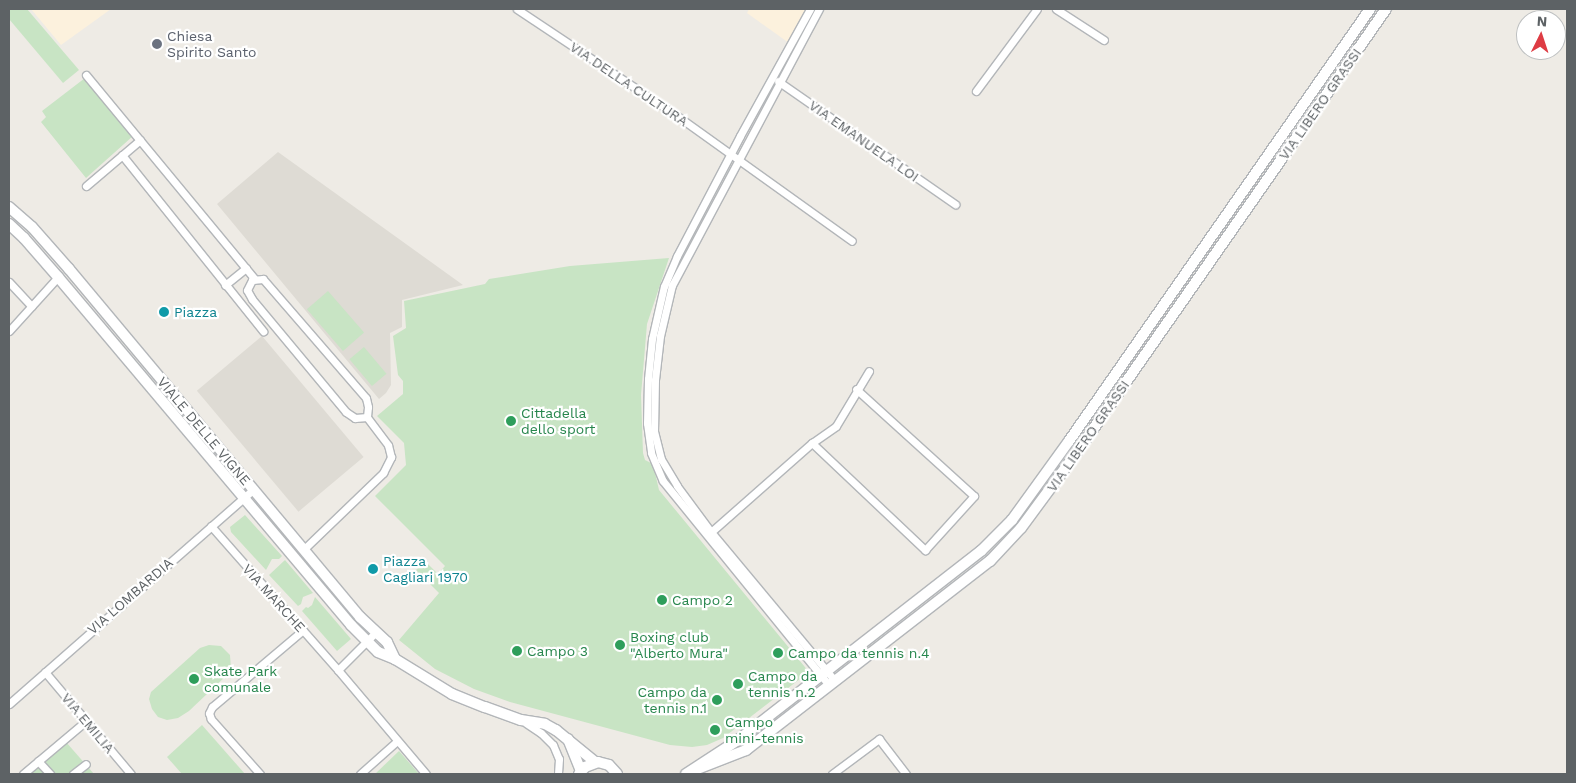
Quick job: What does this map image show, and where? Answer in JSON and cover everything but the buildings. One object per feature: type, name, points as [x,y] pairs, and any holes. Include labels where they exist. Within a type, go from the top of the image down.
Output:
[{"type":"main road","name":"VIA LIBERO GRASSI","points":[[697,769],[981,552],[1012,520],[1070,441],[1370,9]]},
{"type":"main road","name":"VIA LIBERO GRASSI","points":[[686,774],[746,750],[990,561],[1021,528],[1080,448],[1386,9]]},
{"type":"main road","name":"VIALE DELLE VIGNE","points":[[9,207],[32,227],[69,269],[360,617],[387,642],[395,659]]},
{"type":"main road","name":"VIALE DELLE VIGNE","points":[[9,224],[24,238],[58,277],[351,625],[378,652],[395,659],[452,694],[522,720],[545,724],[568,738],[595,762],[609,765],[617,774]]},
{"type":"main road","points":[[568,738],[580,772],[595,762]]},
{"type":"street","name":"VIA DELLA CULTURA","points":[[517,9],[676,115],[739,162],[852,240]]},
{"type":"street","points":[[810,9],[730,155],[668,278],[657,336],[654,431],[662,459],[682,499],[832,683]]},
{"type":"street","points":[[657,336],[672,285],[819,9]]},
{"type":"street","points":[[976,91],[1037,9]]},
{"type":"street","points":[[1056,9],[1104,40]]},
{"type":"street","points":[[86,74],[255,279]]},
{"type":"street","name":"VIA EMANUELA LOI","points":[[773,78],[955,204]]},
{"type":"street","points":[[86,186],[140,140]]},
{"type":"street","points":[[122,156],[263,331]]},
{"type":"street","points":[[225,284],[246,268]]},
{"type":"street","points":[[9,330],[58,277]]},
{"type":"street","points":[[304,549],[383,473],[391,457],[388,445],[367,417],[368,407],[366,398],[269,283],[263,279],[252,280],[247,290],[252,299],[346,412],[355,418],[367,417]]},
{"type":"street","points":[[9,282],[31,306]]},
{"type":"street","points":[[711,532],[812,443],[836,426],[869,370]]},
{"type":"street","points":[[812,443],[924,550],[974,496],[856,390]]},
{"type":"street","name":"VIA LOMBARDIA","points":[[9,704],[253,490]]},
{"type":"street","points":[[682,499],[711,532],[736,566]]},
{"type":"street","name":"VIA MARCHE","points":[[211,526],[338,670],[426,774]]},
{"type":"street","points":[[260,774],[211,719],[209,713],[212,706],[303,630]]},
{"type":"street","points":[[338,670],[376,632]]},
{"type":"street","name":"VIA EMILIA","points":[[44,672],[131,774]]},
{"type":"street","points":[[522,720],[541,733],[553,745],[559,759],[558,774]]},
{"type":"street","points":[[23,774],[86,721]]},
{"type":"street","points":[[832,774],[879,739],[906,774]]},
{"type":"street","points":[[360,774],[397,741]]},
{"type":"street","points":[[38,762],[50,774]]},
{"type":"street","points":[[73,774],[86,764]]},
{"type":"shaded area","points":[[31,9],[111,9],[61,45]]},
{"type":"shaded area","points":[[749,9],[806,9],[789,43],[747,13]]},
{"type":"shaded area","points":[[278,152],[463,285],[402,300],[402,327],[390,333],[391,385],[379,399],[217,204]]},
{"type":"shaded area","points":[[262,336],[364,457],[298,512],[197,391]]},
{"type":"green space","points":[[9,9],[27,9],[79,70],[63,83],[9,19]]},
{"type":"green space","points":[[85,78],[133,136],[86,178],[41,122],[46,117],[42,111]]},
{"type":"green space","points":[[669,258],[647,324],[641,395],[643,453],[645,460],[653,464],[659,490],[809,672],[723,738],[707,745],[692,747],[670,745],[510,702],[474,689],[435,669],[399,640],[439,593],[416,570],[425,561],[438,574],[445,566],[375,496],[406,465],[404,443],[377,416],[403,394],[403,381],[398,375],[393,336],[406,328],[404,301],[485,284],[489,279],[570,266]]},
{"type":"green space","points":[[328,291],[364,333],[343,351],[307,309]]},
{"type":"green space","points":[[364,347],[386,374],[372,386],[349,359]]},
{"type":"green space","points":[[245,515],[282,556],[279,559],[272,559],[266,570],[231,532],[230,527]]},
{"type":"green space","points":[[285,560],[313,593],[303,597],[301,604],[298,606],[269,575]]},
{"type":"green space","points":[[315,597],[351,639],[337,651],[302,611],[312,605]]},
{"type":"green space","name":"Skate Park comunale","points":[[209,645],[221,646],[230,655],[231,669],[228,674],[189,711],[178,718],[167,720],[158,717],[152,709],[149,699],[151,692],[200,648]]},
{"type":"green space","points":[[202,725],[245,774],[182,774],[167,757]]},
{"type":"green space","points":[[66,742],[94,774],[29,774]]},
{"type":"green space","points":[[399,751],[419,774],[375,774]]},
{"type":"place","name":"Chiesa Spirito Santo","points":[[157,44]]},
{"type":"place","name":"Piazza","points":[[164,312]]},
{"type":"place","name":"Cittadella dello sport","points":[[511,421]]},
{"type":"place","name":"Piazza Cagliari 1970","points":[[373,569]]},
{"type":"place","name":"Campo 2","points":[[662,600]]},
{"type":"place","name":"Boxing club \"Alberto Mura\"","points":[[620,645]]},
{"type":"place","name":"Campo 3","points":[[517,651]]},
{"type":"place","name":"Campo da tennis n.4","points":[[778,653]]},
{"type":"place","name":"Skate Park comunale","points":[[194,679]]},
{"type":"place","name":"Campo da tennis n.2","points":[[738,684]]},
{"type":"place","name":"Campo da tennis n.1","points":[[717,700]]},
{"type":"place","name":"Campo mini-tennis","points":[[715,730]]}]
